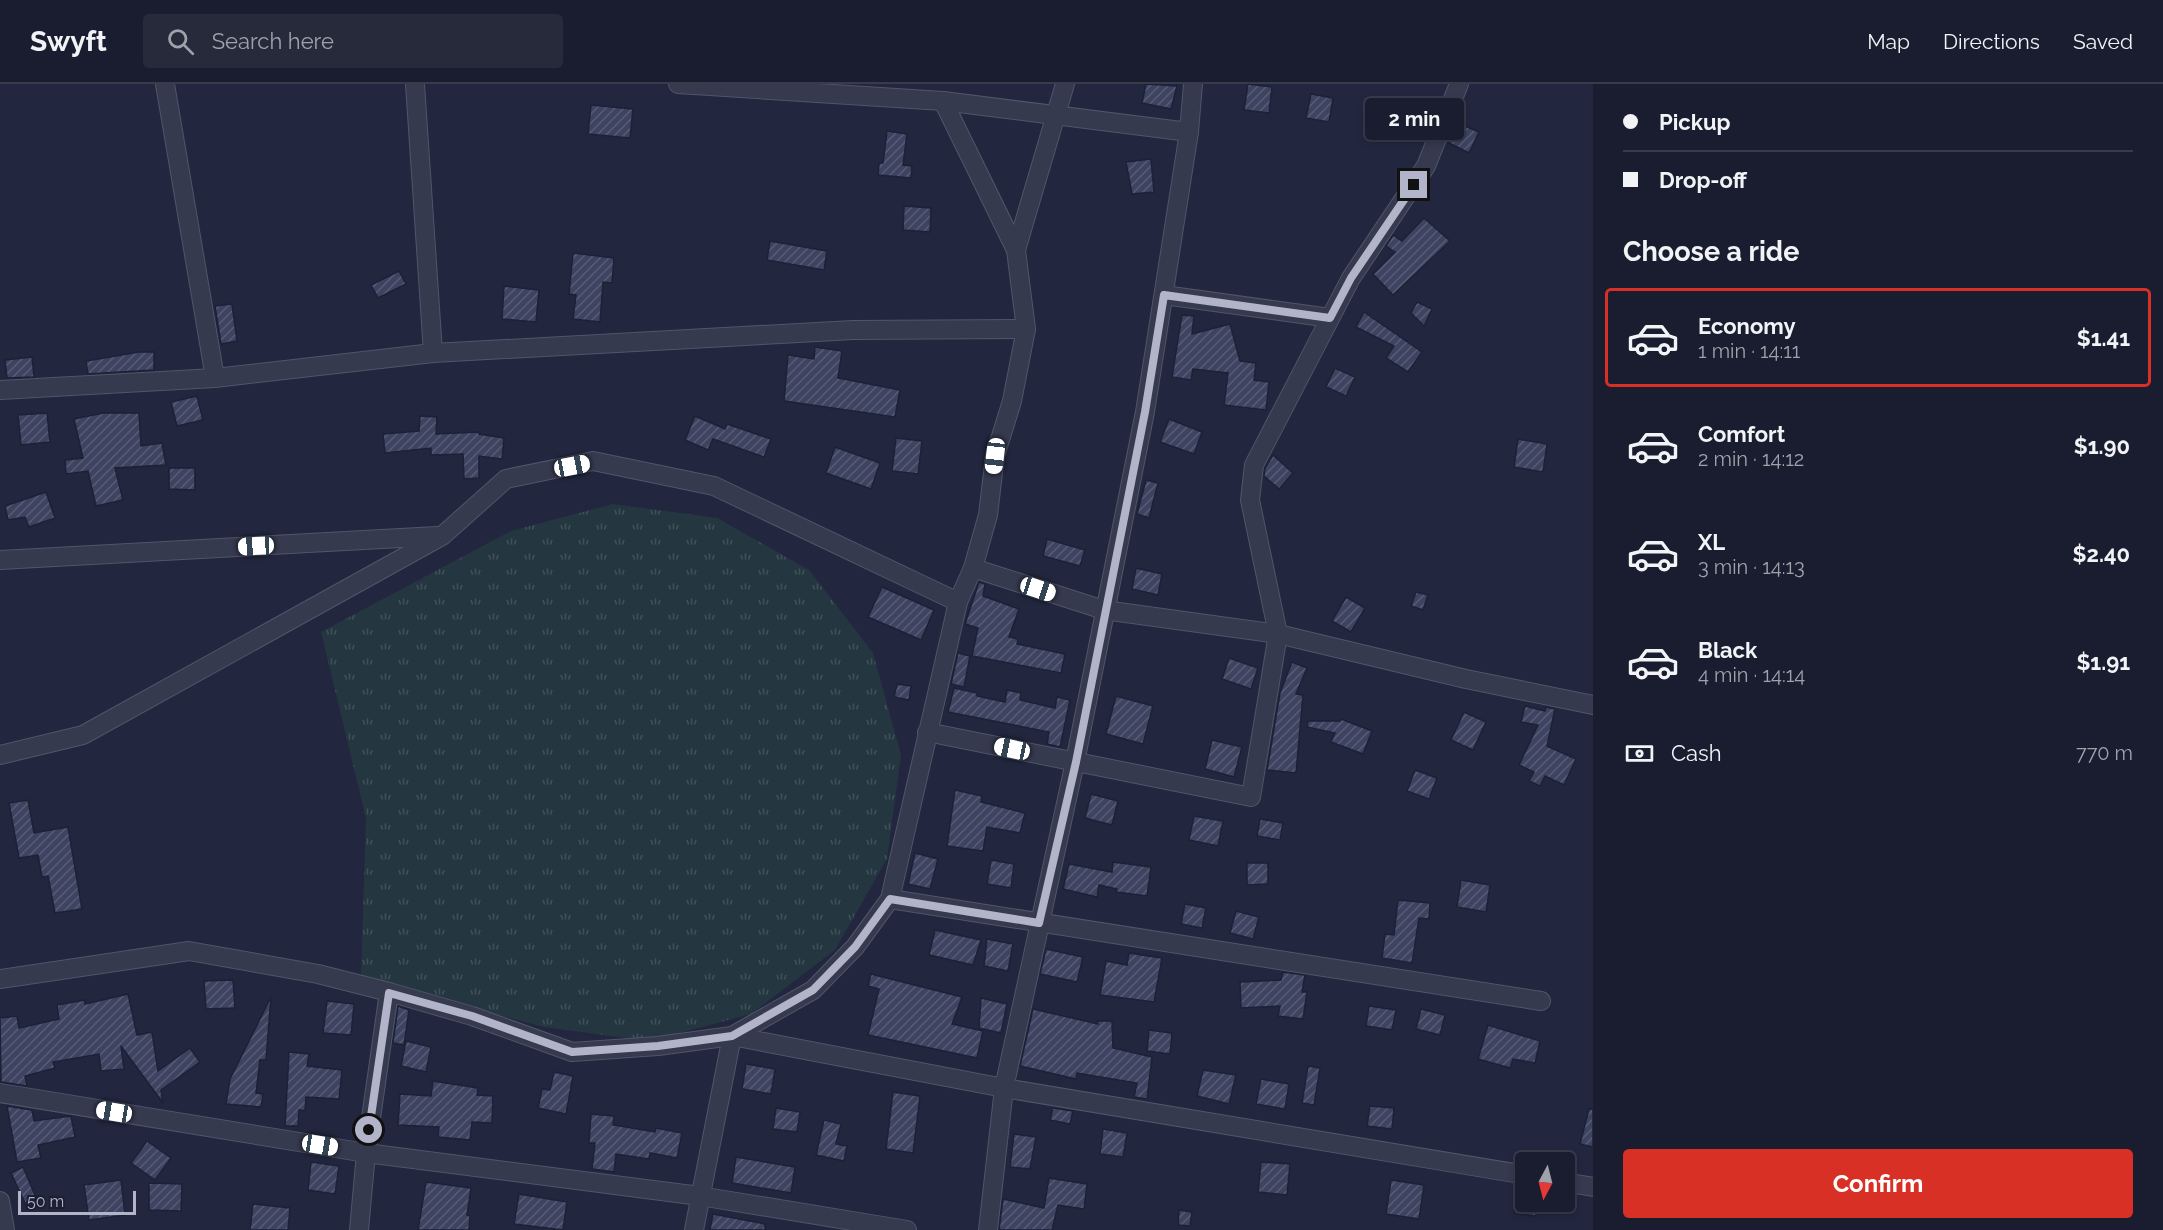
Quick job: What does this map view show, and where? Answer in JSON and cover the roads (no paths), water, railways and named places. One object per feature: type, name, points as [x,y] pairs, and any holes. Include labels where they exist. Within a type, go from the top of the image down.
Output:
[{"type":"street","points":[[165,84],[215,378]]},
{"type":"street","points":[[415,84],[433,353]]},
{"type":"street","points":[[678,84],[943,101],[1189,132]]},
{"type":"street","points":[[1016,250],[1058,115],[1065,84]]},
{"type":"street","points":[[988,1230],[1004,1088],[1076,762],[1104,610],[1145,412],[1189,132],[1193,84]]},
{"type":"street","points":[[927,732],[1251,797],[1278,633],[1250,500],[1254,465],[1351,278],[1426,166],[1459,84]]},
{"type":"street","points":[[694,1230],[732,1036],[813,990],[855,947],[890,899],[958,602],[973,568],[988,515],[995,456],[1012,401],[1026,329],[1016,250],[943,101]]},
{"type":"street","points":[[1164,295],[1330,318]]},
{"type":"street","points":[[0,390],[215,378],[433,353],[853,330],[1026,329]]},
{"type":"street","points":[[0,755],[83,735],[442,536],[506,479],[593,462],[714,486],[958,602]]},
{"type":"street","points":[[0,560],[442,536]]},
{"type":"street","points":[[973,568],[1104,610],[1278,633],[1466,679],[1593,705]]},
{"type":"street","points":[[890,899],[1541,1001]]},
{"type":"street","points":[[0,980],[189,951],[318,974],[472,1016],[572,1052],[658,1046],[732,1036],[1004,1088],[1515,1173]]},
{"type":"street","points":[[359,1230],[366,1153],[389,993]]},
{"type":"street","points":[[0,1093],[366,1153],[700,1196],[907,1230]]},
{"type":"street","points":[[1575,1184],[1593,1187]]},
{"type":"street","points":[[0,1201],[5,1230]]}]
